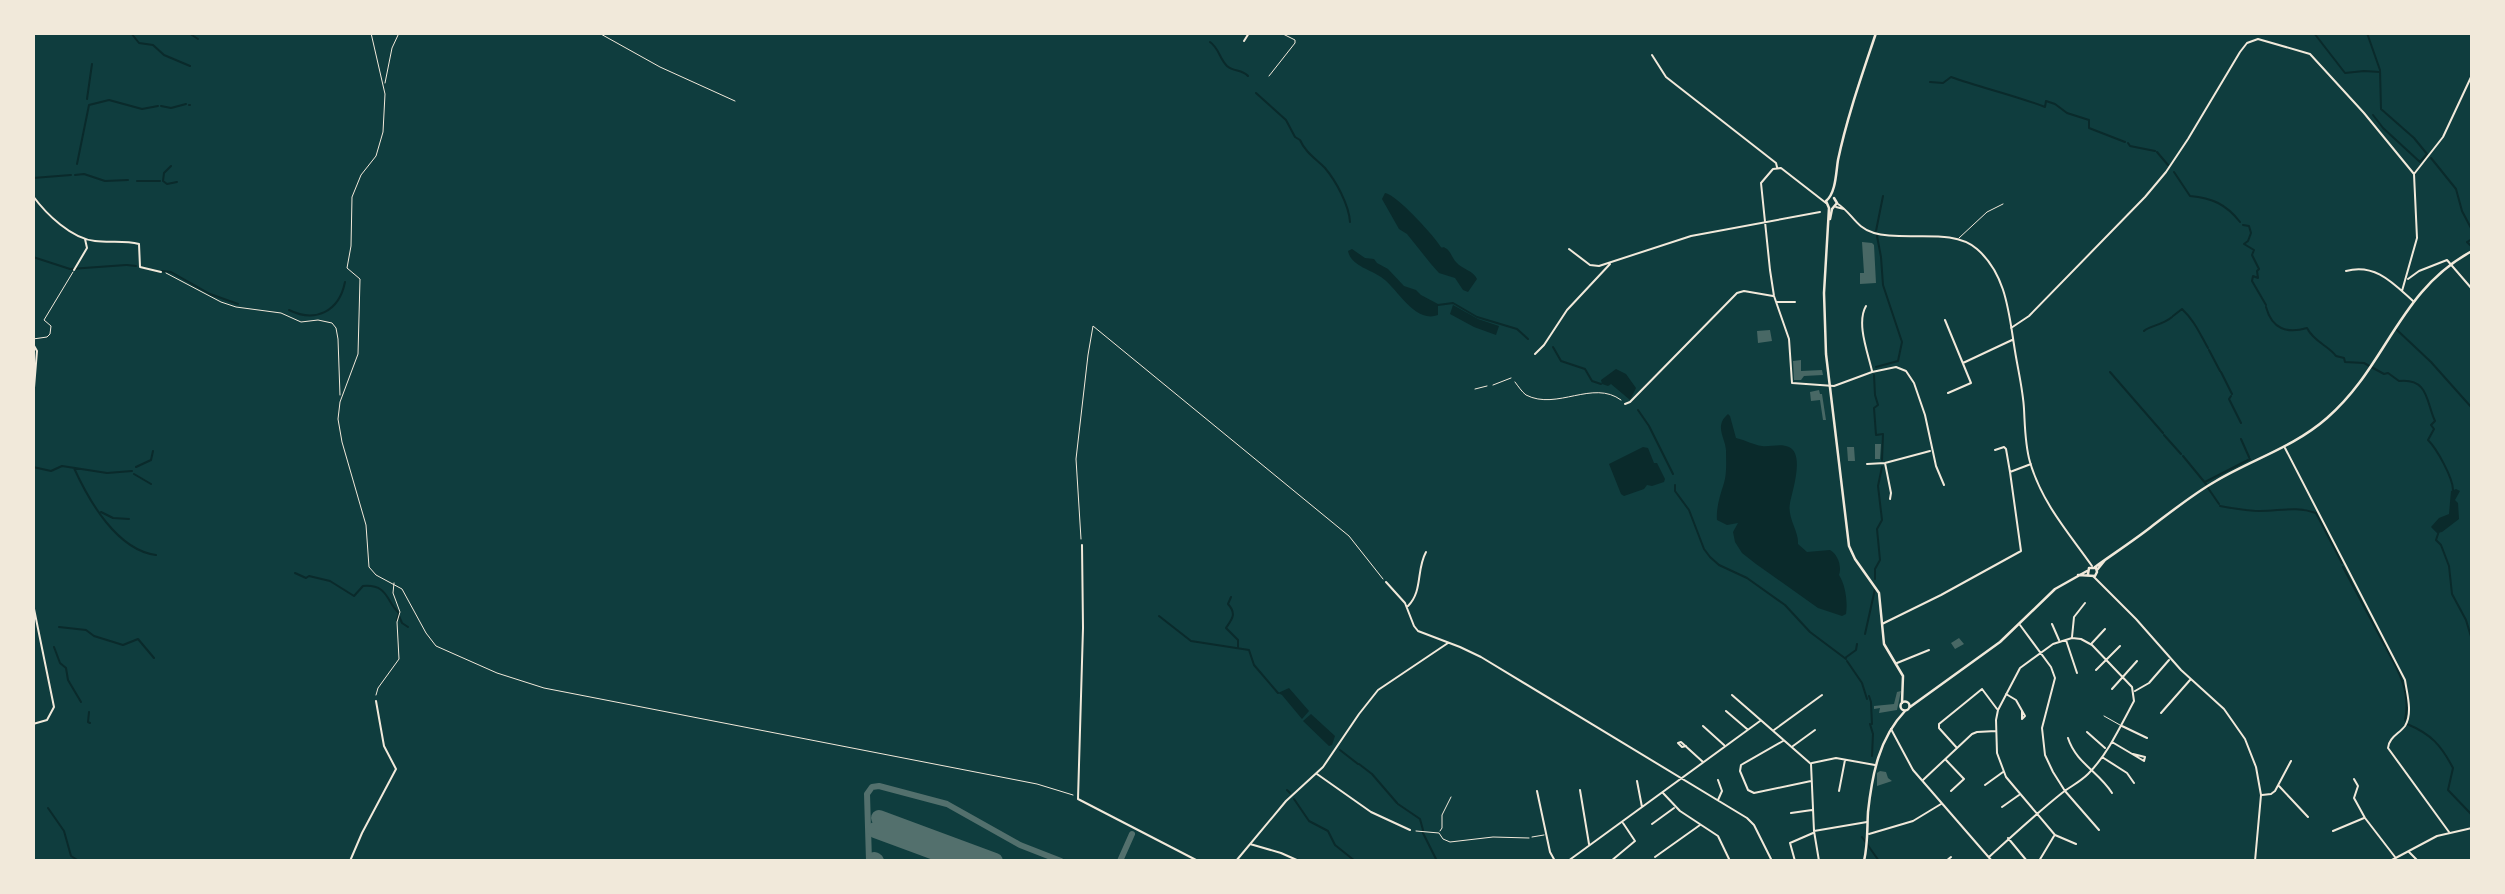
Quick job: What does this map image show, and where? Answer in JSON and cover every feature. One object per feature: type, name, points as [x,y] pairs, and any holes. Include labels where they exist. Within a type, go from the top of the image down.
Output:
[{"type":"main road","points":[[1876,33],[1846,128],[1829,199],[1833,207],[1828,227],[1824,293],[1830,386],[1849,546],[1879,593],[1884,646],[1903,676],[1903,694],[1907,704]]},
{"type":"main road","points":[[1829,199],[1833,207]]},
{"type":"main road","points":[[1864,861],[1876,766],[1891,728],[1907,704],[1918,701],[1994,646],[2046,596],[2074,576],[2092,571],[2207,486],[2285,448],[2315,429],[2334,412],[2372,366],[2413,301],[2432,280],[2472,251]]},
{"type":"main road","points":[[1903,709],[1907,704]]},
{"type":"street","points":[[1244,41],[1249,33]]},
{"type":"street","points":[[2011,328],[2029,316],[2145,197],[2171,164],[2240,52],[2251,41],[2261,40],[2313,56],[2414,174],[2417,238],[2403,291]]},
{"type":"street","points":[[1652,55],[1666,77],[1776,163],[1777,168],[1788,173],[1817,196],[1829,199]]},
{"type":"street","points":[[2414,174],[2443,137],[2472,75]]},
{"type":"street","points":[[1777,168],[1761,183],[1774,296],[1788,333],[1792,383],[1830,386],[1872,372],[1902,368],[1910,375],[1944,485]]},
{"type":"street","points":[[33,196],[54,220],[84,238],[96,242],[139,244],[139,266],[161,272]]},
{"type":"street","points":[[1833,207],[1844,209],[1854,223],[1872,233],[1959,238],[1977,249],[1996,271],[2005,294],[2031,464],[2053,513],[2101,585],[2136,619],[2170,659],[2224,709],[2245,739],[2256,767],[2262,807],[2255,861]]},
{"type":"street","points":[[1569,249],[1593,266],[1610,264],[1691,236],[1820,212]]},
{"type":"street","points":[[84,238],[87,248]]},
{"type":"street","points":[[74,270],[87,248],[96,242]]},
{"type":"street","points":[[2407,279],[2447,260],[2472,289]]},
{"type":"street","points":[[1535,354],[1567,310],[1610,264]]},
{"type":"street","points":[[2346,271],[2356,269],[2377,272],[2413,301]]},
{"type":"street","points":[[1625,404],[1737,293],[1744,291],[1774,296]]},
{"type":"street","points":[[1776,302],[1795,302]]},
{"type":"street","points":[[1866,306],[1862,324],[1872,372]]},
{"type":"street","points":[[1945,320],[1971,383],[1948,393]]},
{"type":"street","points":[[1962,364],[2013,340]]},
{"type":"street","points":[[33,344],[37,351],[33,400]]},
{"type":"street","points":[[1882,624],[2021,551],[2006,449],[2004,447],[1995,450]]},
{"type":"street","points":[[2285,448],[2405,680],[2408,718],[2404,726],[2389,740],[2388,748],[2449,832]]},
{"type":"street","points":[[1867,464],[1885,463],[1932,451]]},
{"type":"street","points":[[1885,463],[1890,499]]},
{"type":"street","points":[[2010,472],[2031,464]]},
{"type":"street","points":[[1082,545],[1083,628],[1078,798],[1198,861]]},
{"type":"street","points":[[1407,607],[1417,594],[1421,565],[1426,552]]},
{"type":"street","points":[[1387,582],[1407,607],[1418,631],[1481,657],[1751,821],[1772,861]]},
{"type":"street","points":[[2072,638],[2074,617],[2085,603]]},
{"type":"street","points":[[33,604],[54,707],[47,720],[33,724]]},
{"type":"street","points":[[2019,624],[2051,667],[2055,678],[2042,728],[2043,745],[2053,772],[2065,791],[2099,830]]},
{"type":"street","points":[[2052,624],[2059,640]]},
{"type":"street","points":[[2091,644],[2105,629]]},
{"type":"street","points":[[1891,728],[1913,770],[1990,860],[2008,838],[2037,814],[2065,791],[2091,772],[2134,701],[2134,692],[2123,677],[2091,644],[2072,638],[2059,640],[2020,668],[1998,710],[1996,731],[1997,753],[2004,772],[2020,794],[2037,814],[2055,835],[2076,844]]},
{"type":"street","points":[[2066,639],[2077,673]]},
{"type":"street","points":[[1236,861],[1286,801],[1316,773],[1378,690],[1444,648],[1448,642]]},
{"type":"street","points":[[2096,670],[2120,646]]},
{"type":"street","points":[[1896,664],[1929,650]]},
{"type":"street","points":[[2134,692],[2149,683],[2170,659]]},
{"type":"street","points":[[2112,689],[2137,661]]},
{"type":"street","points":[[2161,713],[2191,680]]},
{"type":"street","points":[[1957,748],[1939,728],[1939,724],[1982,689],[1998,710]]},
{"type":"street","points":[[2006,694],[2016,700],[2022,711]]},
{"type":"street","points":[[1732,695],[1811,764],[1814,832],[1819,861]]},
{"type":"street","points":[[1774,731],[1822,695]]},
{"type":"street","points":[[350,861],[397,769],[384,746],[376,701]]},
{"type":"street","points":[[1726,711],[1747,730]]},
{"type":"street","points":[[1568,861],[1760,721]]},
{"type":"street","points":[[2121,725],[2147,738]]},
{"type":"street","points":[[1703,726],[1725,746]]},
{"type":"street","points":[[1793,747],[1815,730]]},
{"type":"street","points":[[1922,781],[1974,733],[1996,731]]},
{"type":"street","points":[[2087,732],[2106,749]]},
{"type":"street","points":[[2068,738],[2075,754],[2091,772],[2104,781],[2112,793]]},
{"type":"street","points":[[1784,740],[1741,765],[1740,771],[1748,790],[1754,793],[1812,781]]},
{"type":"street","points":[[2111,741],[2133,754]]},
{"type":"street","points":[[1686,746],[1703,763]]},
{"type":"street","points":[[2101,756],[2127,773],[2134,783]]},
{"type":"street","points":[[1811,764],[1846,759],[1876,766]]},
{"type":"street","points":[[1839,791],[1846,759]]},
{"type":"street","points":[[1945,759],[1964,779],[1951,791]]},
{"type":"street","points":[[2261,795],[2271,794],[2291,761]]},
{"type":"street","points":[[1985,785],[2004,772]]},
{"type":"street","points":[[1316,773],[1371,812],[1410,830]]},
{"type":"street","points":[[2354,779],[2358,787],[2354,798],[2365,818],[2396,858]]},
{"type":"street","points":[[1717,800],[1722,791],[1718,780]]},
{"type":"street","points":[[1637,781],[1642,807]]},
{"type":"street","points":[[2278,785],[2308,817]]},
{"type":"street","points":[[1580,790],[1590,845]]},
{"type":"street","points":[[1537,791],[1546,835],[1555,861]]},
{"type":"street","points":[[1663,793],[1675,807],[1718,836],[1730,861]]},
{"type":"street","points":[[2002,807],[2020,794]]},
{"type":"street","points":[[1868,834],[1913,821],[1942,804]]},
{"type":"street","points":[[1652,824],[1675,807]]},
{"type":"street","points":[[1791,813],[1813,810]]},
{"type":"street","points":[[2333,831],[2365,818]]},
{"type":"street","points":[[1611,861],[1635,841],[1622,822]]},
{"type":"street","points":[[1794,861],[1790,842],[1814,832],[1868,822]]},
{"type":"street","points":[[1656,857],[1700,824]]},
{"type":"street","points":[[2390,861],[2427,840],[2472,828]]},
{"type":"street","points":[[2039,861],[2055,835]]},
{"type":"street","points":[[2008,838],[2027,861]]},
{"type":"street","points":[[1250,844],[1298,861]]},
{"type":"street","points":[[2408,850],[2418,861]]},
{"type":"street","points":[[1946,861],[1951,857]]},
{"type":"lane","points":[[1269,76],[1296,42],[1281,33]]},
{"type":"lane","points":[[1959,238],[1987,212],[2003,204]]},
{"type":"lane","points":[[33,339],[47,337],[51,332],[51,326],[44,320],[74,270]]},
{"type":"lane","points":[[1493,385],[1511,378]]},
{"type":"lane","points":[[2104,716],[2121,725]]},
{"type":"lane","points":[[1532,837],[1546,835]]},
{"type":"path","points":[[341,398],[358,354],[360,279],[347,268],[351,246],[352,197],[361,175],[379,150],[384,118],[383,85],[371,33]]},
{"type":"path","points":[[383,85],[392,48],[399,33]]},
{"type":"path","points":[[599,33],[660,67],[735,101]]},
{"type":"path","points":[[161,272],[236,307],[286,314],[302,322],[318,320],[332,323],[337,331],[341,398],[338,419],[366,525],[368,563],[373,573],[402,589],[436,646],[497,673],[528,683],[788,737],[1037,783],[1078,798]]},
{"type":"path","points":[[1082,545],[1076,459],[1093,326],[1349,536],[1371,567],[1387,582]]},
{"type":"path","points":[[1511,378],[1530,396],[1552,400],[1603,392],[1614,395],[1621,401]]},
{"type":"path","points":[[1475,389],[1493,385]]},
{"type":"path","points":[[376,701],[378,688],[399,659],[397,622],[400,612],[394,596],[394,583]]},
{"type":"path","points":[[1439,833],[1442,828],[1442,815],[1451,797]]},
{"type":"path","points":[[1410,830],[1439,833]]},
{"type":"path","points":[[1439,833],[1443,839],[1450,842],[1532,837]]},
{"type":"water","points":[[1385,193],[1405,207],[1441,247],[1448,250],[1456,262],[1475,276],[1477,279],[1468,292],[1463,290],[1455,278],[1439,273],[1407,234],[1399,229],[1382,199]]},
{"type":"water","points":[[1352,249],[1365,258],[1374,259],[1404,286],[1438,304],[1438,315],[1429,316],[1414,310],[1381,277],[1353,260],[1348,251]]},
{"type":"water","points":[[1453,305],[1478,319],[1499,326],[1496,335],[1450,314]]},
{"type":"water","points":[[1616,369],[1626,374],[1636,388],[1630,400],[1611,384],[1602,384],[1601,380]]},
{"type":"water","points":[[1728,414],[1736,438],[1762,446],[1786,446],[1794,451],[1797,465],[1790,509],[1798,544],[1807,552],[1830,550],[1835,554],[1840,565],[1839,575],[1847,604],[1846,614],[1842,616],[1818,608],[1756,564],[1742,553],[1735,542],[1733,532],[1738,523],[1727,525],[1717,520],[1726,471],[1726,450],[1721,427]]},
{"type":"water","points":[[1643,447],[1648,448],[1654,463],[1657,463],[1664,482],[1647,485],[1644,489],[1624,496],[1609,464]]},
{"type":"water","points":[[2451,491],[2460,491],[2455,500],[2458,503],[2459,519],[2437,533],[2431,527],[2439,518],[2449,514]]},
{"type":"water","points":[[1289,688],[1309,711],[1302,719],[1278,693]]},
{"type":"water","points":[[1311,714],[1335,736],[1332,745],[1329,746],[1303,721]]},
{"type":"building","points":[[1862,242],[1874,245],[1876,283],[1860,284],[1860,273],[1864,273]]},
{"type":"building","points":[[1770,330],[1772,341],[1758,343],[1757,331]]},
{"type":"building","points":[[1801,360],[1801,371],[1822,370],[1823,375],[1804,376],[1801,380],[1794,380],[1793,361]]},
{"type":"building","points":[[1819,390],[1826,420],[1823,420],[1820,400],[1811,401],[1810,392]]},
{"type":"building","points":[[1875,444],[1881,444],[1880,459],[1875,459]]},
{"type":"building","points":[[1847,447],[1854,447],[1855,461],[1848,461]]},
{"type":"building","points":[[1959,638],[1964,644],[1955,649],[1951,643]]},
{"type":"building","points":[[1901,691],[1897,710],[1879,713],[1880,708],[1874,709],[1874,706],[1894,704],[1897,692]]},
{"type":"building","points":[[1886,772],[1892,781],[1877,786],[1877,773]]},
{"type":"waterway","points":[[131,33],[139,43],[153,45],[164,55],[190,66]]},
{"type":"waterway","points":[[189,33],[198,39]]},
{"type":"waterway","points":[[2314,33],[2345,73],[2380,72]]},
{"type":"waterway","points":[[2367,33],[2380,70],[2381,109],[2414,138],[2427,154],[2420,162],[2383,128],[2373,115]]},
{"type":"waterway","points":[[1210,42],[1227,66],[1248,76]]},
{"type":"waterway","points":[[87,99],[92,64]]},
{"type":"waterway","points":[[1930,82],[1943,83],[1951,77],[2045,107],[2046,101],[2067,113],[2089,120],[2089,128],[2125,142]]},
{"type":"waterway","points":[[1256,93],[1286,120],[1295,137],[1329,173],[1345,201],[1350,222]]},
{"type":"waterway","points":[[77,164],[89,105],[109,100],[142,109],[158,106]]},
{"type":"waterway","points":[[161,106],[171,108],[186,104]]},
{"type":"waterway","points":[[2128,143],[2130,146],[2155,151]]},
{"type":"waterway","points":[[2157,152],[2168,165]]},
{"type":"waterway","points":[[2431,158],[2456,189],[2462,211],[2472,230]]},
{"type":"waterway","points":[[171,166],[164,173],[163,181],[167,184],[177,182]]},
{"type":"waterway","points":[[2174,172],[2190,196],[2218,203],[2240,222]]},
{"type":"waterway","points":[[75,175],[84,174],[105,181],[128,180]]},
{"type":"waterway","points":[[33,178],[71,175]]},
{"type":"waterway","points":[[137,181],[160,181]]},
{"type":"waterway","points":[[1876,231],[1883,196]]},
{"type":"waterway","points":[[2243,225],[2249,226],[2251,233],[2244,244],[2254,250],[2252,255],[2259,269],[2258,278],[2253,276],[2252,281],[2266,305]]},
{"type":"waterway","points":[[1876,367],[1898,361],[1902,342],[1883,285],[1877,236]]},
{"type":"waterway","points":[[2472,239],[2467,242],[2472,247]]},
{"type":"waterway","points":[[33,257],[70,269],[126,265]]},
{"type":"waterway","points":[[127,265],[136,266]]},
{"type":"waterway","points":[[162,271],[171,272],[210,294],[238,304]]},
{"type":"waterway","points":[[289,310],[308,315],[324,312],[337,301],[345,282]]},
{"type":"waterway","points":[[1438,305],[1453,303],[1477,317],[1517,329],[1528,339]]},
{"type":"waterway","points":[[2266,307],[2276,325],[2287,330],[2307,328],[2336,356],[2344,358],[2345,362],[2364,363],[2399,381],[2409,381],[2421,387],[2435,421],[2431,425],[2434,429],[2428,440],[2444,464],[2453,490]]},
{"type":"waterway","points":[[2173,316],[2182,309],[2208,348]]},
{"type":"waterway","points":[[2144,331],[2172,317]]},
{"type":"waterway","points":[[2397,330],[2431,362],[2472,408]]},
{"type":"waterway","points":[[1553,347],[1561,361],[1585,369],[1592,381],[1601,384]]},
{"type":"waterway","points":[[2209,350],[2220,371]]},
{"type":"waterway","points":[[2110,372],[2163,433]]},
{"type":"waterway","points":[[2221,372],[2232,394]]},
{"type":"waterway","points":[[1874,375],[1878,405],[1874,408],[1876,435],[1883,434],[1882,460]]},
{"type":"waterway","points":[[2231,396],[2229,399],[2241,423]]},
{"type":"waterway","points":[[1638,410],[1673,474]]},
{"type":"waterway","points":[[2164,435],[2181,454]]},
{"type":"waterway","points":[[2241,439],[2249,457]]},
{"type":"waterway","points":[[136,467],[151,460],[153,451]]},
{"type":"waterway","points":[[2183,456],[2206,484]]},
{"type":"waterway","points":[[2205,482],[2250,459]]},
{"type":"waterway","points":[[33,467],[51,471],[62,466],[107,473],[132,471]]},
{"type":"waterway","points":[[1875,579],[1875,569],[1880,560],[1877,529],[1882,520],[1878,486],[1882,467]]},
{"type":"waterway","points":[[74,468],[96,509],[117,534],[129,544],[156,555]]},
{"type":"waterway","points":[[134,474],[151,484]]},
{"type":"waterway","points":[[1675,485],[1675,491],[1689,510],[1704,549],[1710,557],[1719,565],[1747,578],[1785,605],[1810,632],[1846,659]]},
{"type":"waterway","points":[[2208,488],[2219,504]]},
{"type":"waterway","points":[[2220,506],[2260,511],[2295,509],[2316,513],[2342,563]]},
{"type":"waterway","points":[[101,512],[113,518],[129,519]]},
{"type":"waterway","points":[[2439,531],[2436,540],[2441,545],[2449,566],[2452,594],[2466,620],[2472,640]]},
{"type":"waterway","points":[[2343,567],[2385,646]]},
{"type":"waterway","points":[[295,573],[306,578],[309,576],[330,581],[354,596],[363,586],[378,588],[399,613],[397,620]]},
{"type":"waterway","points":[[1865,634],[1875,589]]},
{"type":"waterway","points":[[1231,597],[1228,604],[1233,616],[1226,628],[1238,640],[1238,648]]},
{"type":"waterway","points":[[399,616],[402,623],[408,627]]},
{"type":"waterway","points":[[1159,616],[1191,641],[1249,650],[1254,665],[1278,693]]},
{"type":"waterway","points":[[59,627],[86,630],[94,636],[123,645],[138,639],[154,658]]},
{"type":"waterway","points":[[1845,658],[1856,650],[1857,644]]},
{"type":"waterway","points":[[54,647],[81,702]]},
{"type":"waterway","points":[[2386,648],[2405,691],[2405,720]]},
{"type":"waterway","points":[[1847,661],[1862,683],[1867,699]]},
{"type":"waterway","points":[[1869,696],[1872,724]]},
{"type":"waterway","points":[[89,712],[90,723]]},
{"type":"waterway","points":[[1870,724],[1873,734],[1872,756]]},
{"type":"waterway","points":[[2407,724],[2429,736],[2444,753],[2453,768],[2448,790],[2472,815]]},
{"type":"waterway","points":[[1340,750],[1358,764]]},
{"type":"waterway","points":[[1359,764],[1372,774],[1397,803]]},
{"type":"waterway","points":[[33,783],[34,791]]},
{"type":"waterway","points":[[1287,790],[1290,793]]},
{"type":"waterway","points":[[1294,799],[1309,821],[1328,831],[1335,845],[1355,861]]},
{"type":"waterway","points":[[1398,804],[1420,819],[1423,830]]},
{"type":"waterway","points":[[48,808],[64,831],[71,856],[79,861]]},
{"type":"waterway","points":[[1423,833],[1437,861]]},
{"type":"waterway","points":[[1862,837],[1879,861]]},
{"type":"taxiway","points":[[869,861],[867,794],[872,787],[879,786],[947,804],[1020,845],[1061,861]]},
{"type":"taxiway","points":[[1120,861],[1132,834]]},
{"type":"taxiway","points":[[960,861],[963,849]]},
{"type":"runway","points":[[879,818],[995,861]]},
{"type":"runway","points":[[875,830],[959,861]]}]
